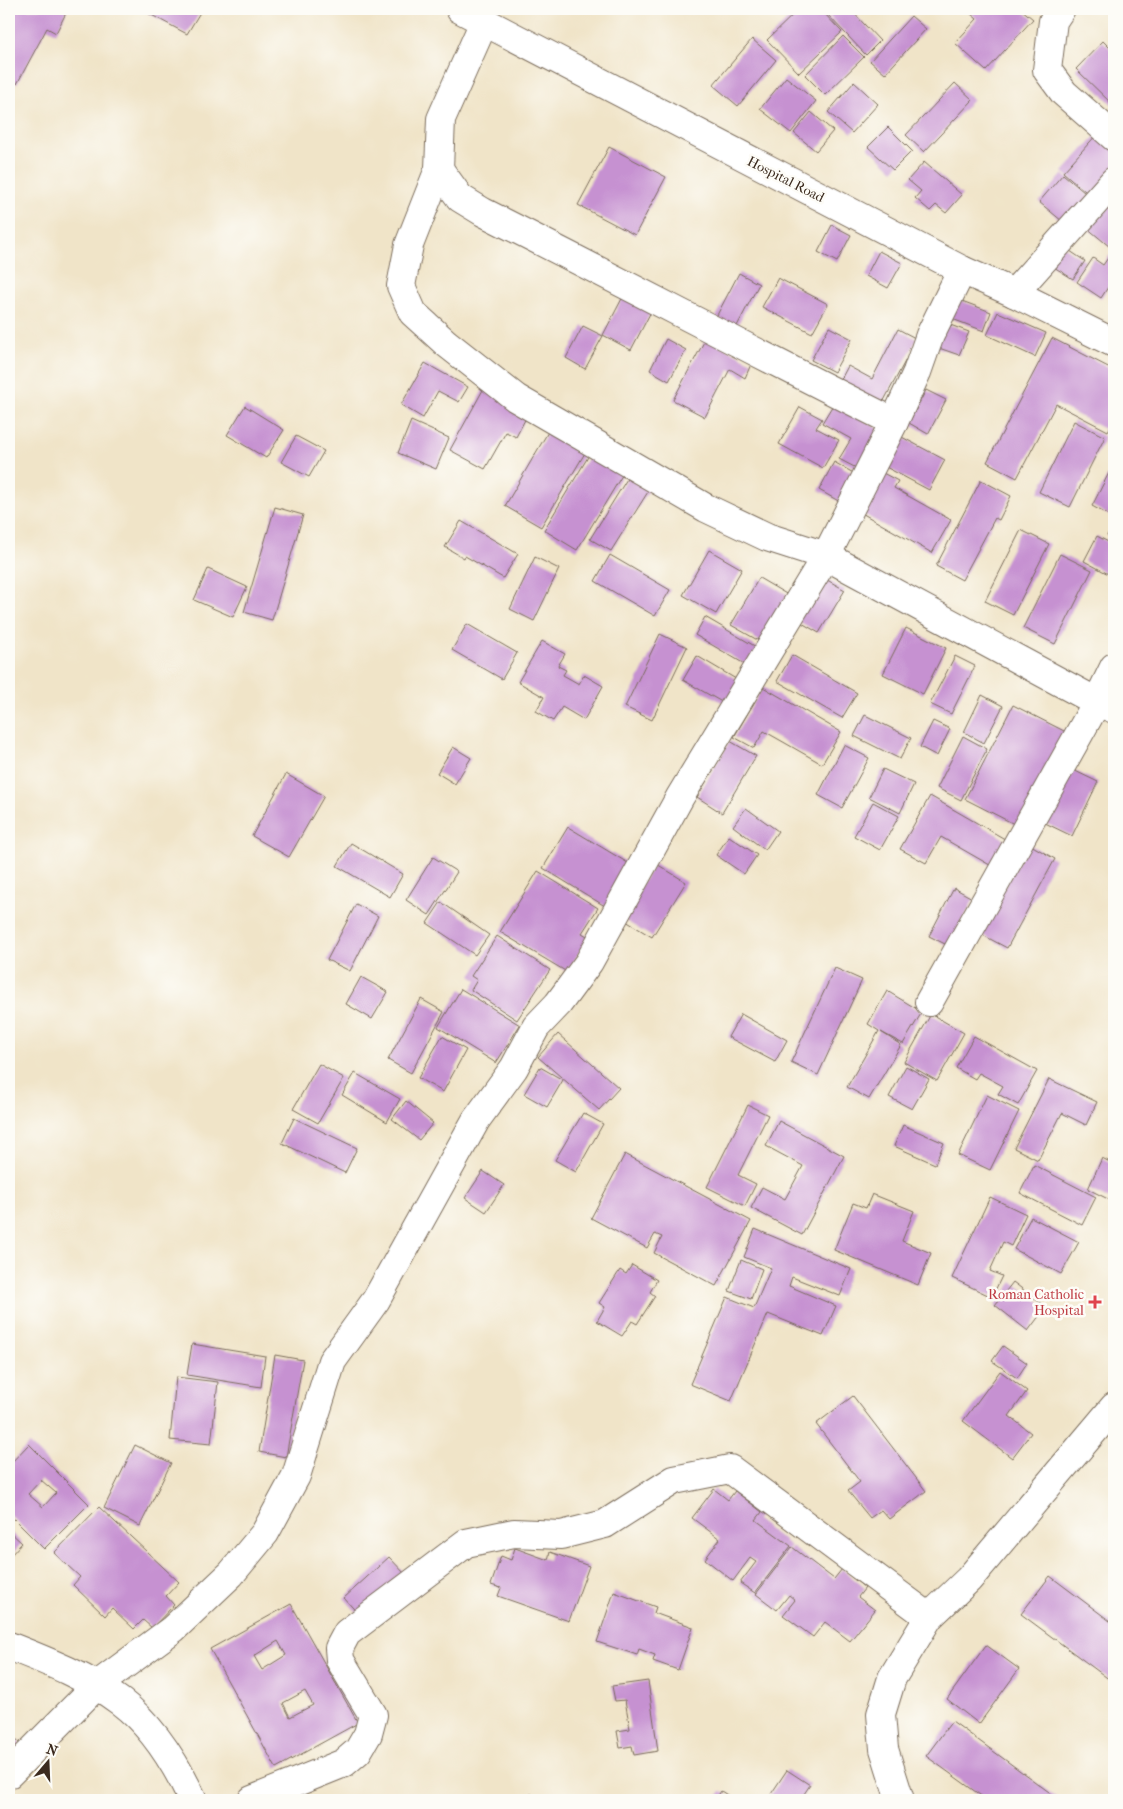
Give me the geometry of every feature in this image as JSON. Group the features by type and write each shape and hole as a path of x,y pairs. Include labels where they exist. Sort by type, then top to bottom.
{"street":[{"name":"Hospital Road","path":"460,9 962,270 1014,293 1114,343"},
{"path":"1062,9 1053,21 1047,70 1064,93 1114,137"},
{"path":"484,22 441,119 439,169 409,245 401,286 413,313 446,343 516,398 706,508 767,537 826,556 1105,706"},
{"path":"439,169 460,198 483,212 894,422"},
{"path":"1014,293 1114,181"},
{"path":"9,1774 96,1686 173,1628 231,1574 265,1533 296,1476 332,1361 376,1300 476,1120 514,1068 536,1027 558,1004 589,962 680,797 826,556 894,422 917,372 930,335 962,270"},
{"path":"929,1002 1105,706 1114,667"},
{"path":"900,1800 884,1749 881,1714 892,1678 929,1617 969,1579 1114,1407"},
{"path":"252,1800 344,1763 358,1751 368,1734 373,1715 340,1660 339,1648 347,1632 466,1543 514,1533 561,1535 605,1524 674,1480 730,1469 929,1617"},
{"path":"9,1646 58,1665 122,1703 156,1736 183,1778 192,1800"}],"building":[{"path":"9,9 64,9 67,11 56,33 47,28 17,84 9,79"},
{"path":"145,9 202,9 187,34 144,11"},
{"path":"799,9 820,9 842,32 799,73 767,40"},
{"path":"831,9 850,9 880,41 866,55 826,13"},
{"path":"965,9 1021,9 1033,19 986,71 955,43 977,19"},
{"path":"911,16 926,29 885,74 870,61"},
{"path":"843,36 864,57 825,95 805,75"},
{"path":"752,39 776,60 738,106 713,85"},
{"path":"1103,41 1114,52 1114,106 1076,69"},
{"path":"786,77 816,101 791,133 760,109"},
{"path":"854,82 878,104 852,133 828,112"},
{"path":"955,83 973,100 924,152 906,135"},
{"path":"811,112 833,131 816,151 794,133"},
{"path":"888,127 912,151 893,170 868,147"},
{"path":"1098,133 1114,148 1114,174 1093,198 1063,172"},
{"path":"609,147 666,177 635,235 578,205"},
{"path":"924,162 962,195 946,213 936,205 930,211 915,198 921,191 908,180"},
{"path":"1063,174 1092,199 1068,226 1039,202"},
{"path":"1114,193 1114,243 1110,247 1086,227"},
{"path":"832,225 851,235 837,262 818,252"},
{"path":"1061,245 1085,261 1073,279 1049,264"},
{"path":"879,251 902,263 888,288 866,276"},
{"path":"1110,255 1114,259 1114,278 1101,298 1077,282 1093,258 1103,265"},
{"path":"739,273 759,284 736,328 716,317"},
{"path":"778,278 828,304 812,333 762,307"},
{"path":"627,289 655,304 631,350 603,335"},
{"path":"954,298 991,312 984,331 947,317"},
{"path":"998,312 1046,333 1035,357 987,335"},
{"path":"945,323 969,332 959,355 936,347"},
{"path":"583,326 603,336 585,369 566,358"},
{"path":"829,327 852,339 834,372 811,360"},
{"path":"898,329 917,339 880,408 838,385 848,366 872,379"},
{"path":"706,338 752,362 745,378 730,369 705,417 673,400"},
{"path":"1052,338 1114,370 1114,420 1108,431 1056,404 1017,478 987,462"},
{"path":"666,339 686,350 669,381 650,370"},
{"path":"425,363 468,387 459,402 438,391 423,418 401,405"},
{"path":"484,388 529,412 516,437 506,432 485,469 450,450"},
{"path":"926,390 946,400 928,434 909,423"},
{"path":"834,403 885,432 862,471 839,459 851,439 822,423"},
{"path":"245,406 284,430 266,458 227,435"},
{"path":"800,407 822,419 816,428 839,440 823,468 779,444"},
{"path":"411,421 449,438 436,469 398,453"},
{"path":"1074,421 1105,437 1070,507 1039,492"},
{"path":"548,432 585,453 541,527 505,506"},
{"path":"898,435 945,460 929,490 882,465"},
{"path":"296,436 324,451 309,477 281,462"},
{"path":"591,452 624,472 577,550 544,530"},
{"path":"834,462 857,475 842,503 819,490"},
{"path":"1114,463 1114,518 1092,506"},
{"path":"881,472 898,481 894,488 951,520 932,553 858,511"},
{"path":"630,474 651,487 611,551 590,539"},
{"path":"981,480 1011,496 999,520 995,518 962,580 936,566"},
{"path":"275,507 303,515 272,620 244,612"},
{"path":"461,521 518,554 503,578 445,547"},
{"path":"1114,521 1114,540 1107,536"},
{"path":"1021,530 1049,544 1013,615 985,601"},
{"path":"1097,536 1114,545 1114,577 1084,561"},
{"path":"709,550 742,569 716,614 683,595"},
{"path":"1060,554 1092,570 1055,644 1023,628"},
{"path":"610,555 670,590 655,616 595,581"},
{"path":"535,557 559,569 534,621 510,609"},
{"path":"208,569 247,587 233,617 194,600"},
{"path":"820,576 845,590 819,633 795,619"},
{"path":"759,578 788,595 761,642 731,625"},
{"path":"705,617 758,648 748,666 695,635"},
{"path":"467,624 517,653 502,679 452,650"},
{"path":"906,628 946,648 923,694 883,674"},
{"path":"660,634 687,647 652,720 625,707"},
{"path":"542,641 565,654 558,666 566,670 563,675 579,684 584,675 603,686 584,720 562,707 553,721 536,711 544,697 518,682"},
{"path":"792,655 857,693 842,718 777,681"},
{"path":"697,656 741,682 727,705 683,680"},
{"path":"955,656 975,666 951,714 930,704"},
{"path":"763,687 841,732 822,764 764,731 754,748 734,737"},
{"path":"982,695 1003,706 984,743 964,732"},
{"path":"1013,705 1066,732 1018,826 965,799"},
{"path":"865,715 911,738 900,759 854,736"},
{"path":"933,721 950,729 937,756 920,747"},
{"path":"963,736 987,749 961,800 937,788"},
{"path":"730,741 756,756 722,813 697,797"},
{"path":"844,745 869,758 842,808 818,795"},
{"path":"453,747 471,758 455,784 437,773"},
{"path":"1067,767 1098,782 1072,836 1041,821"},
{"path":"883,769 914,784 900,813 869,797"},
{"path":"286,774 324,796 289,857 252,836"},
{"path":"930,796 1010,842 995,868 941,837 926,863 900,849"},
{"path":"873,802 899,816 880,850 854,836"},
{"path":"746,808 778,831 765,850 733,826"},
{"path":"568,827 633,866 608,908 543,868"},
{"path":"729,836 757,855 744,874 716,855"},
{"path":"351,843 403,874 390,897 337,866"},
{"path":"1029,844 1055,859 1007,948 977,932"},
{"path":"433,857 457,872 429,915 406,900"},
{"path":"655,863 686,882 652,937 621,918"},
{"path":"538,871 598,908 582,933 589,937 567,972 500,932"},
{"path":"954,888 974,899 949,946 929,936"},
{"path":"441,902 489,935 475,955 427,923"},
{"path":"356,904 378,916 350,971 327,960"},
{"path":"497,936 550,970 517,1020 471,990 477,980 471,976"},
{"path":"835,968 862,980 818,1075 791,1062"},
{"path":"361,977 388,992 372,1019 346,1004"},
{"path":"461,989 520,1025 496,1063 438,1027"},
{"path":"887,991 922,1012 903,1044 881,1032 901,1045 869,1099 847,1087 879,1031 868,1024"},
{"path":"421,999 444,1012 411,1073 388,1060"},
{"path":"741,1014 787,1040 775,1062 728,1037"},
{"path":"931,1014 964,1033 937,1081 904,1062"},
{"path":"558,1034 619,1088 599,1110 538,1057"},
{"path":"442,1036 466,1050 443,1092 418,1078"},
{"path":"974,1036 1037,1071 1018,1105 998,1094 1003,1086 979,1073 975,1079 956,1068"},
{"path":"319,1064 344,1078 318,1123 293,1109"},
{"path":"906,1066 929,1079 912,1109 889,1097"},
{"path":"540,1067 563,1080 547,1107 524,1094"},
{"path":"355,1073 400,1099 387,1122 342,1095"},
{"path":"1049,1079 1097,1102 1086,1125 1062,1113 1038,1160 1014,1148"},
{"path":"987,1095 1019,1111 990,1170 958,1155"},
{"path":"406,1101 433,1123 419,1140 392,1119"},
{"path":"748,1105 768,1115 738,1175 756,1184 745,1206 707,1187"},
{"path":"583,1113 603,1124 576,1172 555,1160"},
{"path":"294,1118 357,1148 345,1173 282,1143"},
{"path":"779,1121 844,1156 802,1235 751,1208 762,1187 785,1199 803,1166 766,1146"},
{"path":"903,1125 944,1143 935,1164 894,1146"},
{"path":"625,1154 751,1221 716,1286 654,1253 662,1237 655,1234 647,1248 591,1218"},
{"path":"1102,1158 1114,1164 1114,1192 1110,1200 1088,1189"},
{"path":"1034,1165 1096,1197 1082,1225 1020,1193"},
{"path":"483,1171 504,1185 486,1212 465,1198"},
{"path":"872,1194 914,1211 902,1241 931,1253 918,1285 834,1250 853,1203 866,1208"},
{"path":"990,1197 1026,1214 1011,1246 1003,1242 990,1271 1002,1276 992,1297 952,1278"},
{"path":"1031,1217 1079,1242 1061,1274 1014,1249"},
{"path":"755,1229 851,1269 840,1296 792,1277 789,1286 836,1306 823,1336 768,1314 731,1401 690,1384 727,1297 754,1308 771,1268 744,1257"},
{"path":"741,1260 762,1269 751,1299 729,1291"},
{"path":"632,1265 657,1280 650,1292 655,1296 637,1324 632,1321 622,1336 597,1321 605,1307 599,1303 620,1270 626,1274"},
{"path":"1013,1282 1046,1307 1028,1331 995,1305"},
{"path":"192,1344 265,1356 261,1387 187,1375"},
{"path":"1003,1346 1027,1363 1017,1378 992,1361"},
{"path":"275,1355 303,1360 286,1457 259,1452"},
{"path":"1000,1371 1027,1391 1009,1416 1031,1433 1012,1458 963,1421"},
{"path":"176,1377 218,1382 211,1444 170,1440"},
{"path":"853,1396 926,1491 889,1519 881,1510 870,1518 848,1491 860,1482 816,1424"},
{"path":"29,1444 89,1504 44,1549 9,1514 9,1465","holes":["41,1480 56,1493 43,1507 28,1494"]},
{"path":"135,1445 171,1463 140,1526 104,1508"},
{"path":"714,1489 728,1500 735,1491 762,1512 756,1520 791,1546 755,1593 740,1583 756,1562 750,1558 733,1581 705,1559 720,1539 692,1518"},
{"path":"99,1507 179,1582 166,1596 174,1605 152,1628 143,1620 134,1629 112,1608 105,1616 73,1585 80,1577 54,1553"},
{"path":"9,1531 22,1543 9,1557"},
{"path":"792,1547 834,1579 842,1569 865,1588 858,1597 875,1610 850,1641 825,1622 813,1637 783,1615 795,1600 789,1595 777,1610 756,1594"},
{"path":"515,1548 548,1560 550,1552 589,1566 569,1621 498,1596 501,1588 491,1585 501,1556 511,1560"},
{"path":"389,1557 406,1575 360,1616 344,1598"},
{"path":"1050,1576 1114,1624 1114,1683 1021,1614"},
{"path":"614,1592 656,1607 654,1613 693,1627 678,1670 653,1661 655,1655 639,1649 637,1655 597,1642"},
{"path":"291,1604 358,1723 276,1768 210,1649","holes":["278,1641 286,1655 262,1670 254,1656","305,1691 313,1705 290,1717 283,1703"]},
{"path":"986,1645 1019,1669 979,1724 947,1699"},
{"path":"648,1681 658,1751 634,1755 632,1746 620,1748 617,1731 630,1729 625,1700 615,1701 612,1686"},
{"path":"952,1721 1060,1800 987,1800 926,1756"},
{"path":"9,1732 20,1744 9,1755"},
{"path":"787,1770 810,1785 800,1800 767,1800"},
{"path":"721,1791 735,1800 715,1800"},
{"path":"532,1794 534,1800 506,1800 506,1799"}],"place":[{"name":"Roman Catholic Hospital","path":"1095,1302"}]}
